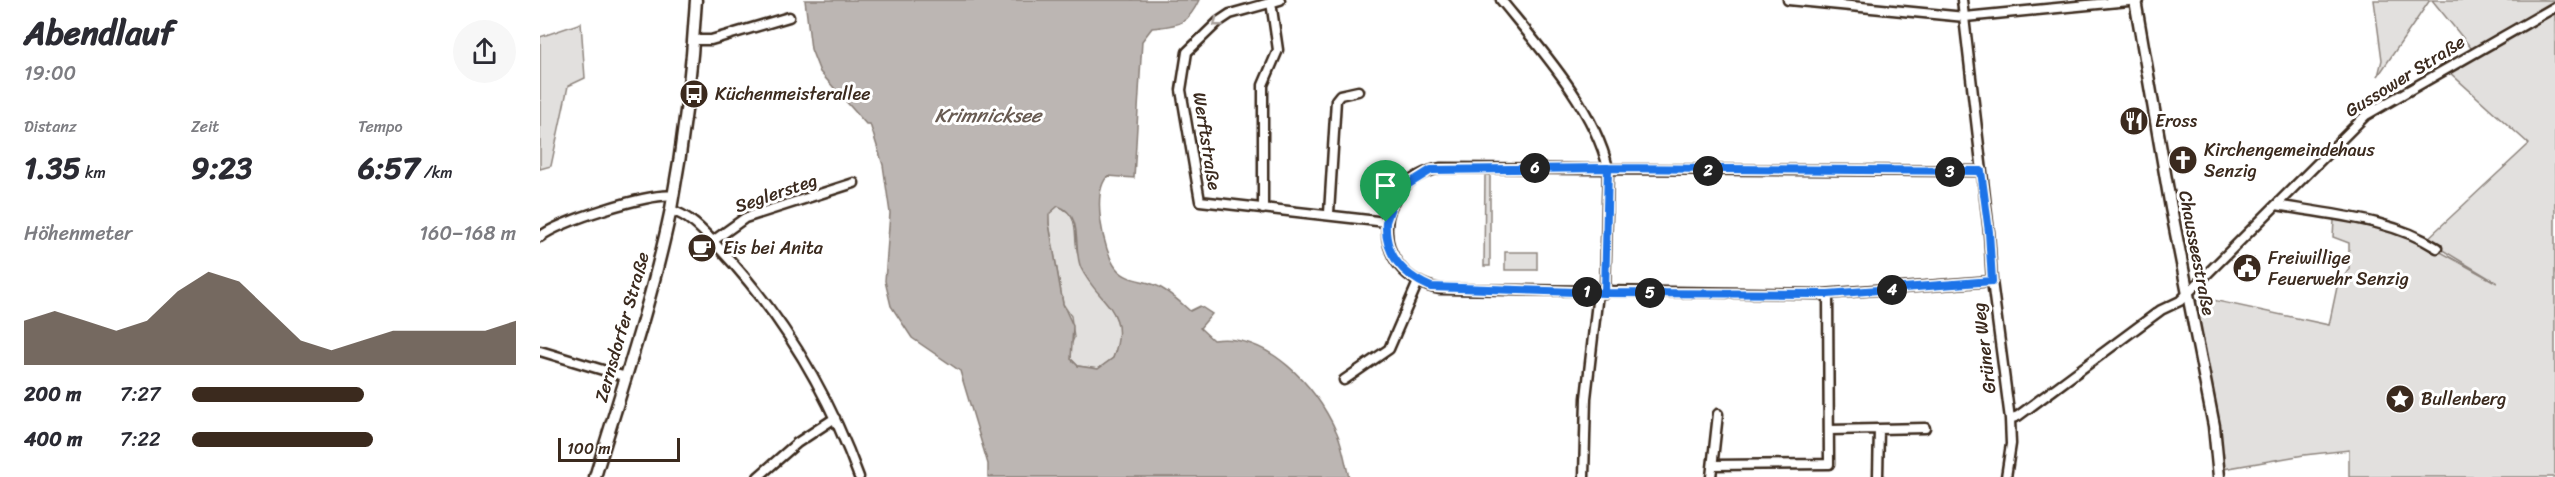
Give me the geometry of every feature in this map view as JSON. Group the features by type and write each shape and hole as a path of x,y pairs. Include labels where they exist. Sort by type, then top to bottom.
{"street":[{"name":"Zernsdorfer Straße","path":"595,477 626,377 673,196 688,102 696,0"},
{"name":"Werftstraße","path":"1263,209 1200,201 1181,90 1187,52 1213,26 1230,14 1280,0"},
{"path":"1502,0 1589,119 1604,151 1608,168 1602,293 1586,398 1584,477"},
{"path":"1788,0 1965,17 2137,0"},
{"name":"Grüner Weg","path":"1962,0 1989,232 1992,281 2010,419 2011,444 2006,477"},
{"name":"Chausseestraße","path":"2137,0 2187,294 2214,426 2219,477"},
{"path":"1271,2 1278,50 1263,85 1263,209 1329,213 1386,222"},
{"name":"Gussower Straße","path":"2010,419 2018,417 2161,310 2187,294 2277,205 2351,127 2366,115 2555,7"},
{"path":"693,40 711,40 789,17"},
{"path":"1329,213 1336,100 1340,95 1358,91"},
{"path":"1981,171 1608,168 1431,170 1404,187 1394,199 1386,222 1387,237 1394,257 1402,269 1418,282 1440,289 1602,293 1828,294 1992,281"},
{"name":"Seglersteg","path":"713,242 745,218 854,183"},
{"path":"540,237 558,224 639,200 661,195 673,196"},
{"path":"2277,205 2362,219 2425,240 2437,248"},
{"path":"670,210 688,218 713,242 749,279 786,329 835,418 859,477"},
{"path":"1344,380 1389,349 1418,282"},
{"path":"1713,465 1829,464 1828,294"},
{"path":"540,351 626,377"},
{"path":"1711,477 1718,414"},
{"path":"758,477 797,443 835,418"},
{"path":"1830,430 1925,428"},
{"path":"1878,476 1879,429"}],"shaded area":[{"path":"2374,0 2430,0 2378,76 2382,60"},
{"path":"2432,0 2555,0 2555,477 2349,477 2349,450 2223,469 2220,434 2194,305 2199,297 2329,325 2337,287 2349,269 2349,243 2333,237 2334,220 2360,223 2417,239 2497,283 2426,240 2529,144 2448,71 2476,54"},
{"path":"581,23 585,78 568,86 551,166 540,169 540,37"},
{"path":"1485,175 1490,175 1490,266 1484,266"},
{"path":"1058,206 1066,210 1073,220 1076,247 1082,264 1111,308 1119,327 1118,342 1113,358 1098,369 1078,366 1071,359 1070,347 1074,338 1071,316 1063,304 1048,214"},
{"path":"1505,252 1537,252 1537,270 1505,270"}],"water":[{"name":"Krimnicksee","path":"805,0 1199,0 1195,9 1181,23 1152,28 1142,41 1134,178 1108,176 1100,195 1101,222 1107,249 1111,260 1121,273 1132,279 1156,285 1190,311 1200,306 1212,314 1200,328 1213,340 1233,340 1253,345 1288,366 1317,398 1328,415 1339,438 1349,477 988,477 988,464 960,371 912,338 891,306 885,281 890,213 883,165 870,124 866,124 820,72 811,49","holes":["1058,206 1066,211 1075,224 1081,268 1116,317 1118,342 1113,358 1098,369 1078,366 1071,359 1073,326 1063,304 1049,224 1049,214"]}],"place":[{"name":"Küchenmeisterallee","path":"694,94"},
{"name":"Eross","path":"2134,121"},
{"name":"Kirchengemeindehaus Senzig","path":"2183,160"},
{"name":"Eis bei Anita","path":"702,248"},
{"name":"Freiwillige Feuerwehr Senzig","path":"2247,268"},
{"name":"Bullenberg","path":"2400,399"}],"route":[{"path":"1386,222 1388,243 1397,264 1413,279 1431,287 1605,293 1608,168 1702,171 1981,171 1989,232 1992,281 1828,294 1605,293 1606,231 1608,168 1440,168 1431,170 1416,177 1404,187 1394,199 1386,222"}]}
